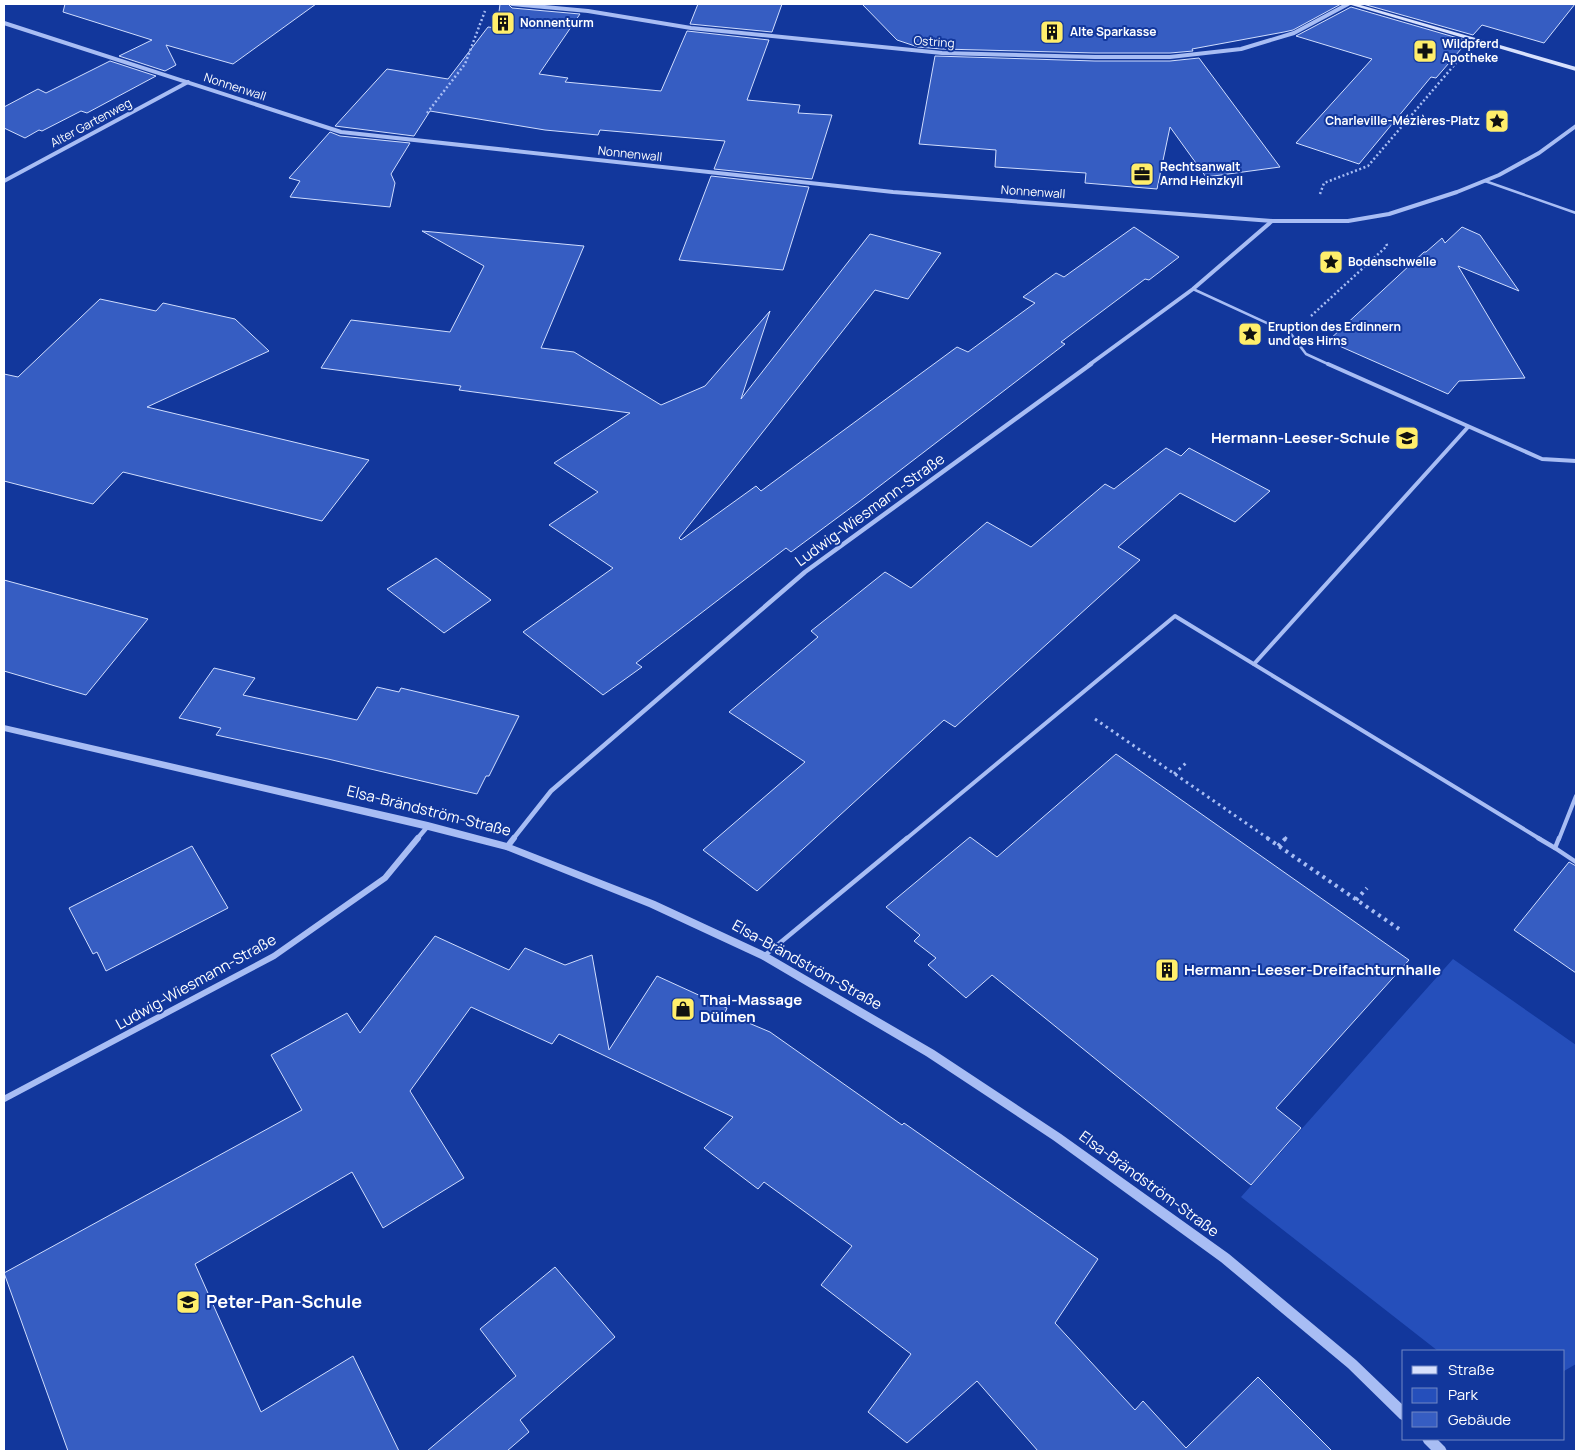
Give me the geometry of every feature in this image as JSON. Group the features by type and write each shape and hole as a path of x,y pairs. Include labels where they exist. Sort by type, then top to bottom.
{"main road":[{"path":"1350,4 1576,69"}],"street":[{"name":"Ostring","path":"512,4 588,11 691,28 942,53 1170,57 1241,49 1294,33 1350,4"},
{"name":"Nonnenwall","path":"4,23 341,132 893,192 1272,221"},
{"name":"Alter Gartenweg","path":"4,182 188,82"},
{"path":"1272,221 1308,222 1375,218 1457,194 1555,143 1576,126"},
{"name":"Ludwig-Wiesmann-Straße","path":"507,847 551,791 805,572 1193,289 1272,221"},
{"name":"Elsa-Brändström-Straße","path":"4,728 428,826 507,847 643,900 764,956 930,1053 1057,1137 1225,1258 1352,1364 1402,1413"},
{"name":"Ludwig-Wiesmann-Straße","path":"4,1099 274,956 385,878 428,826"},
{"path":"1429,1440 1441,1451"}],"lane":[{"path":"1485,181 1576,213"},
{"path":"1193,289 1291,334 1306,354 1468,427 1542,459 1576,461"},
{"path":"1254,664 1468,427"},
{"path":"764,956 1175,616 1576,862"},
{"path":"1554,848 1576,796"}],"path":[{"path":"405,140 465,64 488,4"},
{"path":"1308,222 1324,183 1368,166 1476,40"},
{"path":"1291,334 1387,246 1385,232 1375,218"},
{"path":"1071,703 1399,929"},
{"path":"1174,774 1186,763"},
{"path":"1278,846 1289,834"},
{"path":"1356,900 1367,888"}],"green space":[{"path":"1453,959 1576,1045 1576,1364 1565,1370 1565,1350 1437,1350 1241,1197"}],"building":[{"path":"65,4 316,4 233,64 166,45 176,65 165,71 119,56 152,40 63,12"},
{"path":"500,4 508,4 512,8 580,14 539,74 568,78 565,82 661,91 687,31 769,40 747,100 800,105 798,113 832,115 812,179 714,169 725,141 600,130 598,135 545,130 430,111 414,136 335,126 387,69 448,79 488,27 497,28"},
{"path":"698,4 782,4 772,32 690,24"},
{"path":"862,4 1341,4 1293,30 1192,49 1193,51 1170,53 1095,53 918,47 897,40"},
{"path":"1363,4 1575,4 1544,43 1482,25 1473,35"},
{"path":"1351,7 1468,41 1436,78 1431,77 1359,164 1296,143 1372,59 1296,36"},
{"path":"935,56 1095,61 1170,61 1199,58 1280,167 1206,177 1170,127 1157,189 1085,183 1086,173 995,167 996,150 919,144"},
{"path":"110,61 156,76 87,113 81,111 25,138 4,128 4,107 38,89 46,93"},
{"path":"330,132 340,136 410,143 391,174 395,183 390,207 290,197 300,181 289,178"},
{"path":"711,176 809,187 783,270 679,260"},
{"path":"1134,227 1179,257 1149,280 1145,279 1061,342 1065,344 860,501 791,552 786,548 636,663 642,667 603,695 523,632 613,568 549,525 598,492 554,463 630,413 459,390 461,386 321,368 351,320 450,332 484,266 422,231 584,246 541,348 574,352 661,405 705,386 770,311 741,399 870,234 941,253 908,299 875,290 679,538 681,540 756,486 761,491 957,347 968,352 1035,303 1023,297 1056,273 1064,277"},
{"path":"1462,227 1480,235 1519,291 1458,266 1525,378 1459,381 1448,394 1328,341 1424,252 1442,238 1445,243"},
{"path":"100,299 156,311 163,303 235,319 269,351 147,407 369,460 322,521 123,472 93,504 4,481 4,374 18,377"},
{"path":"1166,448 1181,456 1189,448 1270,491 1235,522 1180,493 1118,547 1140,560 955,727 944,720 757,891 703,850 805,762 729,712 818,637 811,631 885,572 911,588 987,522 1031,547 1105,484 1114,489"},
{"path":"436,558 491,600 444,633 387,589"},
{"path":"4,580 148,619 86,695 4,671"},
{"path":"214,668 255,678 243,695 357,720 377,687 399,692 401,688 519,716 489,776 486,776 477,794 216,735 221,728 179,718"},
{"name":"Hermann-Leeser-Dreifachturnhalle","path":"1116,754 1409,960 1276,1108 1301,1128 1251,1185 992,975 966,998 928,965 936,958 914,941 920,935 886,907 970,837 997,857"},
{"path":"192,846 228,908 106,971 97,952 93,954 69,908"},
{"path":"1569,862 1576,866 1576,973 1514,930"},
{"path":"435,936 509,970 525,948 565,965 592,955 609,1050 657,976 727,1008 725,1013 770,1032 1098,1259 1055,1323 1135,1410 1143,1401 1186,1448 1258,1377 1332,1451 1038,1451 977,1381 907,1443 868,1412 911,1354 821,1285 852,1246 764,1182 758,1189 704,1148 733,1117 559,1034 552,1044 471,1007 410,1091 464,1178 383,1228 352,1172 195,1264 261,1412 353,1356 399,1451 68,1451 4,1273 302,1110 271,1055 347,1013 360,1033"},
{"path":"555,1267 615,1337 520,1420 529,1432 507,1451 427,1451 516,1376 480,1329"}],"place":[{"name":"Nonnenturm","path":"503,23"},
{"name":"Alte Sparkasse","path":"1052,32"},
{"name":"Wildpferd Apotheke","path":"1425,51"},
{"name":"Charleville-Mézières-Platz","path":"1497,121"},
{"name":"Rechtsanwalt Arnd Heinzkyll","path":"1142,174"},
{"name":"Bodenschwelle","path":"1331,262"},
{"name":"Eruption des Erdinnern und des Hirns","path":"1250,334"},
{"name":"Hermann-Leeser-Schule","path":"1407,438"},
{"name":"Hermann-Leeser-Dreifachturnhalle","path":"1167,970"},
{"name":"Thai-Massage Dülmen","path":"683,1009"},
{"name":"Peter-Pan-Schule","path":"188,1302"}]}
